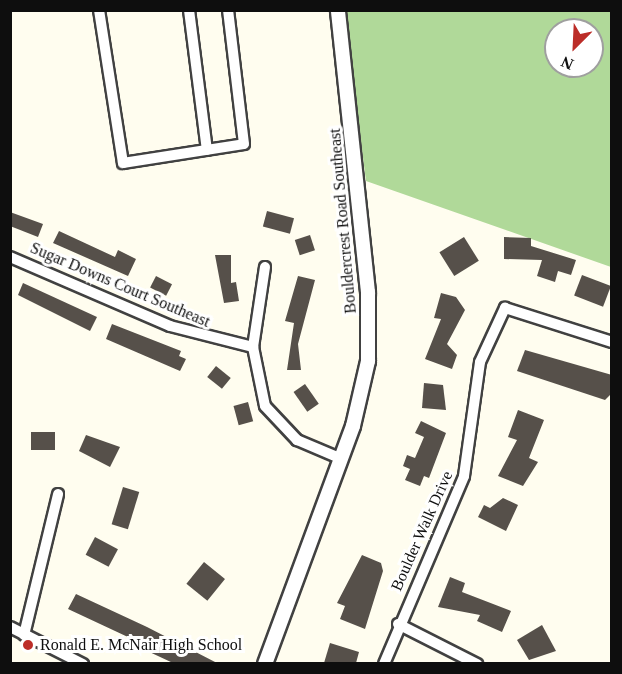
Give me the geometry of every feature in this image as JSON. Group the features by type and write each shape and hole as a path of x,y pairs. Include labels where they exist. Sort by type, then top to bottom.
{"street":[{"path":"99,10 123,163 244,144 228,10"},
{"path":"189,10 207,150"},
{"name":"Bouldercrest Road Southeast","path":"265,663 342,459 364,383 368,292 338,10"},
{"name":"Sugar Downs Court Southeast","path":"10,257 170,326 253,347"},
{"path":"265,267 253,347 255,376 275,422 322,454 342,459"},
{"name":"Boulder Walk Drive","path":"384,663 398,624 464,476 480,362 505,308 612,342"},
{"path":"24,635 58,494"},
{"path":"398,624 477,663"},
{"path":"10,627 83,663"}],"green space":[{"path":"344,11 611,11 611,267 366,181"}],"building":[{"path":"267,211 294,218 290,234 263,226"},
{"path":"10,212 43,224 38,237 10,226"},
{"path":"59,231 115,257 118,250 136,259 128,276 53,243"},
{"path":"310,235 315,250 300,255 295,240"},
{"path":"464,237 479,261 454,276 439,252"},
{"path":"504,237 531,238 531,246 576,260 571,275 558,271 555,282 537,276 542,260 504,259"},
{"path":"215,255 231,255 231,283 236,282 239,301 224,303"},
{"path":"582,275 611,286 603,307 574,296"},
{"path":"156,276 172,284 166,296 150,288"},
{"path":"298,276 315,280 298,344 301,370 287,370 294,323 285,321"},
{"path":"23,283 97,317 90,331 18,295"},
{"path":"441,293 456,297 465,310 447,344 457,355 452,369 425,359 441,319 434,318"},
{"path":"112,324 181,351 179,356 186,359 180,371 106,339"},
{"path":"525,350 612,375 612,393 605,400 517,371"},
{"path":"216,366 231,378 222,389 207,377"},
{"path":"424,383 443,385 446,410 422,408"},
{"path":"305,384 319,404 307,412 294,392"},
{"path":"248,402 253,421 239,425 234,406"},
{"path":"518,410 544,420 529,458 538,462 523,486 498,476 517,440 508,437"},
{"path":"421,421 446,433 429,478 424,476 420,486 405,480 410,469 403,466 407,455 415,458 424,437 415,433"},
{"path":"31,432 55,432 55,450 31,450"},
{"path":"86,435 120,447 110,467 79,451"},
{"path":"123,487 139,492 128,529 112,524"},
{"path":"503,498 518,505 506,531 478,517 484,505 490,508"},
{"path":"95,537 118,549 109,567 86,555"},
{"path":"362,555 381,563 383,571 365,629 340,619 345,606 337,603"},
{"path":"204,562 225,579 207,601 186,584"},
{"path":"450,577 465,583 462,592 511,611 502,632 477,621 480,615 438,607"},
{"path":"76,594 217,663 173,663 143,649 145,645 68,609"},
{"path":"542,625 556,651 529,660 517,640"},
{"path":"330,643 359,652 356,663 324,663"}],"place":[{"name":"Ronald E. McNair High School","path":"28,645"}]}
